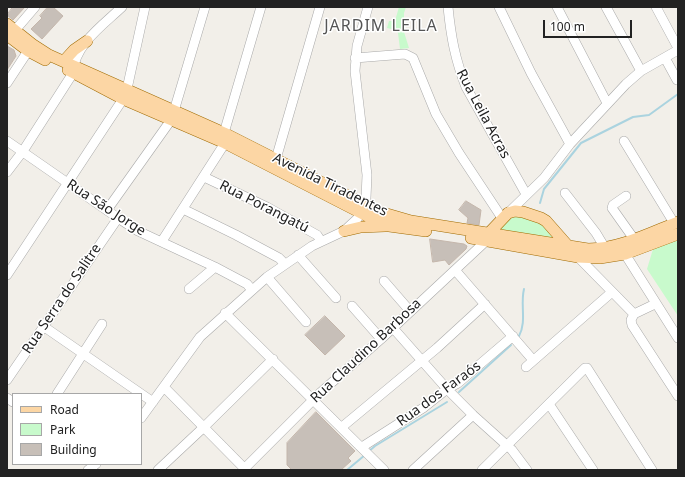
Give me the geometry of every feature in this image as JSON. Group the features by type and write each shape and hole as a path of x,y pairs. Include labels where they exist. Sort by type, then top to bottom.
{"main road":[{"name":"Avenida Tiradentes","path":"9,32 28,52 70,66"},
{"name":"Avenida Tiradentes","path":"9,32 39,50 125,94 173,116 276,159 346,195 358,211"},
{"path":"70,66 74,50 87,42"},
{"name":"Avenida Tiradentes","path":"225,138 358,211 389,226 588,249 605,248 676,223"},
{"name":"Avenida Tiradentes","path":"358,211 380,212 411,221 578,257 600,258 628,253 678,234"},
{"path":"487,237 505,216 515,211 523,212 546,221 568,246"},
{"path":"344,231 371,226 389,226"}],"street":[{"path":"9,32 35,7"},
{"path":"87,42 122,7"},
{"path":"7,275 68,184 125,94 145,7"},
{"path":"107,210 173,116 206,7"},
{"path":"162,242 204,176 225,138 261,7"},
{"path":"276,159 320,7"},
{"path":"142,417 200,337 267,277 321,241 344,231 358,211 367,191 367,175 363,133 355,84 355,58 360,33 368,7"},
{"name":"Rua Leila Acras","path":"448,7 454,54 466,87 526,194"},
{"path":"499,7 531,73 570,144"},
{"path":"557,7 607,103"},
{"path":"606,7 641,71"},
{"path":"355,58 405,54 413,58 436,114 459,153 505,216 544,178 570,144 607,103 641,71 678,49 656,7"},
{"path":"7,83 28,52"},
{"path":"664,58 677,80"},
{"path":"7,172 22,151 70,66"},
{"name":"Rua São Jorge","path":"7,141 138,231 215,267 247,284 252,290"},
{"path":"624,141 676,223"},
{"name":"Rua Porangatú","path":"204,176 267,207 317,235 321,241"},
{"path":"565,193 596,233 605,248"},
{"path":"523,212 523,203 526,194"},
{"path":"626,196 613,205 612,208 634,239"},
{"path":"183,209 279,258 285,264"},
{"name":"Rua Serra do Salitre","path":"7,380 118,218"},
{"name":"Rua Claudino Barbosa","path":"244,470 313,399 393,328 455,270 487,237"},
{"path":"628,253 632,264 678,338"},
{"path":"298,255 336,298"},
{"path":"578,257 634,314"},
{"path":"189,289 215,267"},
{"path":"455,270 513,336 530,364 612,292"},
{"path":"267,277 306,322"},
{"path":"384,282 410,311"},
{"path":"342,427 443,343 485,304"},
{"path":"656,304 634,314 631,320 632,325 678,396"},
{"path":"352,306 381,339"},
{"path":"226,313 384,470"},
{"path":"58,393 102,324"},
{"path":"43,326 140,393"},
{"path":"393,328 447,389 517,455 527,470"},
{"name":"Rua dos Faraós","path":"362,448 458,383 513,336"},
{"path":"158,470 273,359"},
{"path":"482,470 584,369 587,368 652,470"},
{"path":"164,387 244,470"},
{"path":"142,394 153,402"},
{"path":"549,404 593,470"},
{"path":"413,470 473,415"},
{"path":"165,463 172,470"}],"green space":[{"path":"399,7 406,7 404,13 404,32 409,48 400,49 398,33 396,30 387,28 389,21 395,21"},
{"path":"521,216 541,223 556,240 500,230 508,219"},
{"path":"678,239 678,316 647,269 653,249"}],"building":[{"path":"13,7 25,7 13,20 7,15"},
{"path":"48,7 53,7 63,16 42,39 31,29 42,18 40,16"},
{"path":"7,46 14,50 16,56 7,70"},
{"path":"466,201 481,210 479,225 467,223 468,218 459,210"},
{"path":"430,239 464,244 467,246 466,249 449,265 445,260 433,262"},
{"path":"325,316 345,336 325,355 305,335"},
{"path":"316,412 355,451 348,458 351,461 341,470 292,470 287,465 287,443"}],"waterway":[{"path":"540,203 544,189 581,143 633,117 649,115 678,94"},
{"path":"519,336 523,325 524,289"},
{"path":"459,392 511,345"},
{"path":"368,452 375,446 447,402"},
{"path":"347,470 365,455"}],"district":[{"name":"JARDIM LEILA","path":"381,26"}]}
